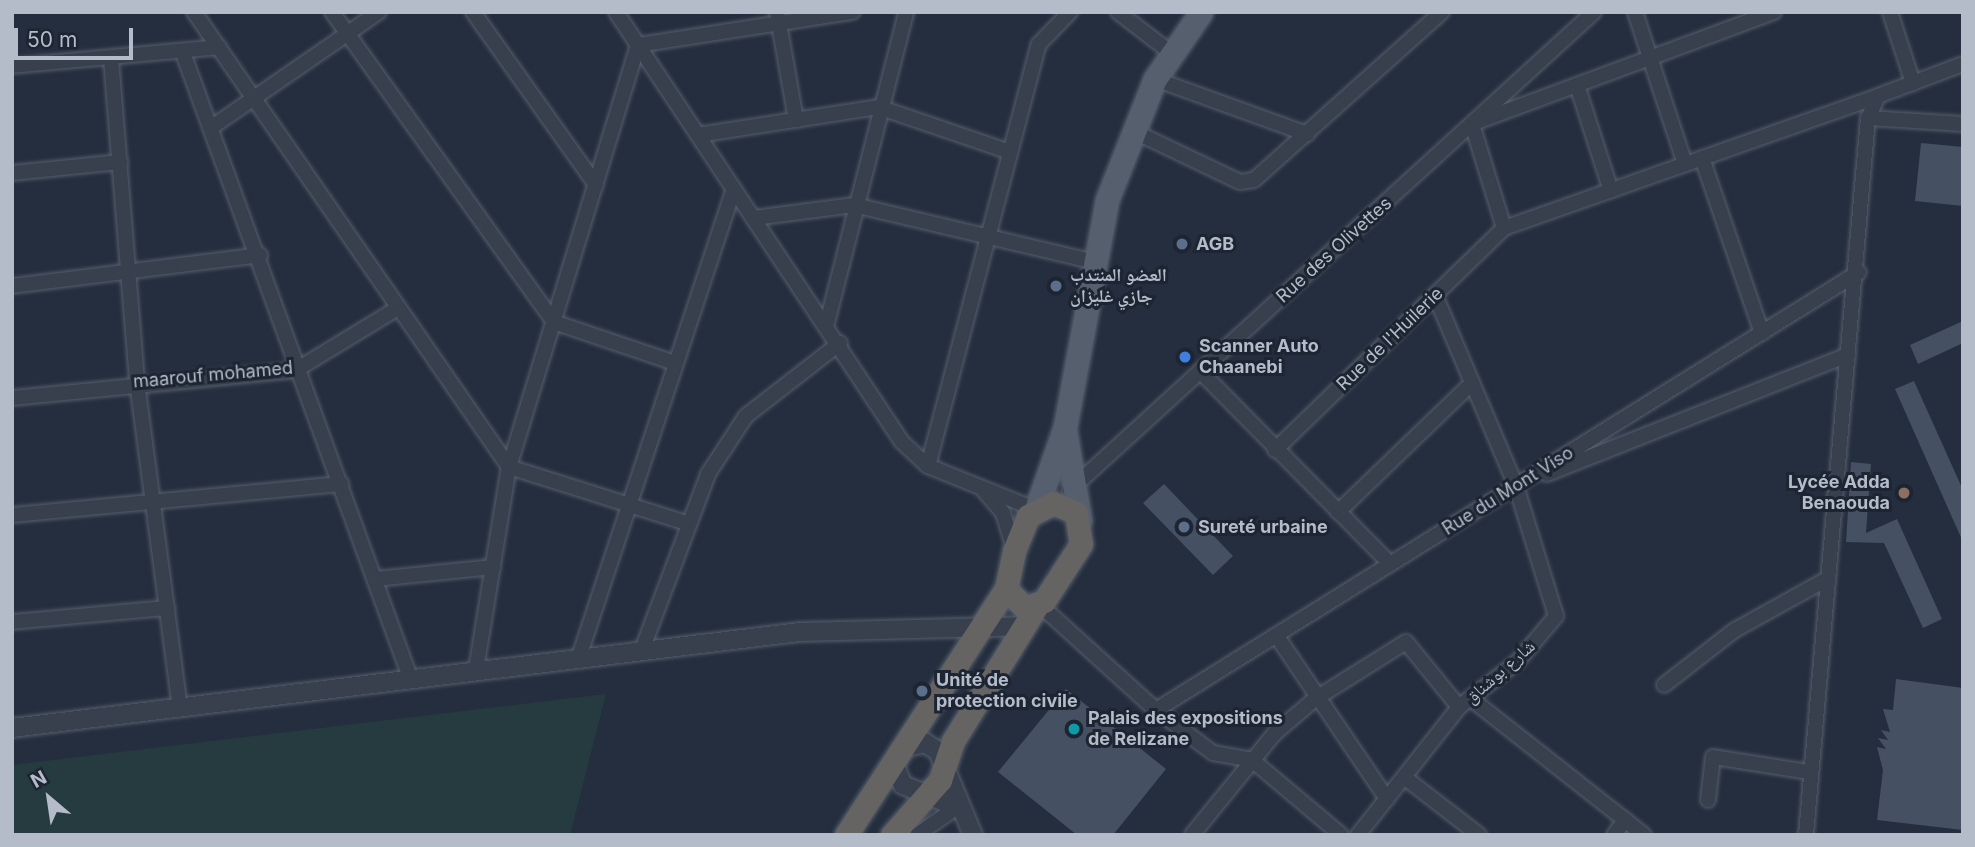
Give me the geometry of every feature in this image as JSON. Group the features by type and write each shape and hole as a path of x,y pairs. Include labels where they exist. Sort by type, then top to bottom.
{"highway":[{"path":"846,835 1006,589 1014,551 1041,507 1069,508 1080,521 1081,544 1023,626 953,741 945,767 926,796 892,835"},
{"path":"1006,589 1018,606 1038,606"}],"main road":[{"path":"1041,507 1065,427 1090,261 1131,130 1170,52 1201,12"},
{"path":"1065,427 1080,521"}],"street":[{"path":"194,12 509,467 687,523"},
{"path":"332,12 435,148 554,322 672,362"},
{"path":"212,127 379,12"},
{"path":"473,12 596,185"},
{"path":"617,12 827,323 891,429 928,466 984,489 1041,507"},
{"path":"638,45 778,18 852,12"},
{"path":"827,323 878,107 906,12"},
{"path":"928,466 985,237 1039,44 1070,12"},
{"path":"1118,12 1170,52"},
{"path":"1131,130 1248,183 1443,12"},
{"name":"Rue des Olivettes","path":"1041,507 1074,488 1594,12"},
{"path":"1636,12 1685,164"},
{"path":"1774,12 1745,17 1650,58 1472,124 1504,228 1963,64"},
{"path":"1890,12 1913,83"},
{"path":"778,18 796,120"},
{"path":"476,670 509,467 638,45"},
{"path":"12,66 183,53 219,47"},
{"path":"183,53 260,255 296,370 342,484 411,680"},
{"path":"111,58 131,274 137,382 150,498 180,709"},
{"path":"1155,79 1307,134"},
{"path":"1577,85 1611,191"},
{"path":"1806,835 1809,772 1848,355 1859,272 1868,118 1878,96"},
{"path":"698,135 878,107 1010,152"},
{"path":"1868,118 1963,124"},
{"path":"1702,158 1762,333"},
{"path":"12,173 120,162"},
{"path":"579,657 672,362 734,189"},
{"path":"754,218 854,205 1090,261"},
{"name":"Rue de l'Huilerie","path":"1275,450 1504,228"},
{"path":"12,286 131,274 260,255"},
{"name":"Rue du Mont Viso","path":"1156,710 1859,272"},
{"path":"1435,295 1516,486 1848,355"},
{"name":"maarouf mohamed","path":"12,398 137,382 296,370 398,308"},
{"path":"642,650 687,523 708,474 746,416 839,343"},
{"path":"1200,371 1390,564"},
{"path":"1338,512 1472,383"},
{"path":"12,515 150,498 342,484"},
{"name":"شارع بوشناق","path":"1358,835 1465,703 1518,661 1556,616 1516,486"},
{"path":"984,489 1003,513 1014,551"},
{"path":"375,579 493,567"},
{"path":"1664,685 1735,630 1829,578"},
{"path":"1038,606 1156,710 1213,753 1252,760 1341,835"},
{"path":"12,622 167,608"},
{"path":"12,728 799,632 985,624 1023,626"},
{"path":"1276,635 1315,699 1387,799"},
{"path":"1192,835 1252,760 1315,699 1406,642 1465,703 1644,835"},
{"path":"957,807 903,785 898,755 925,743 945,767 957,807 973,835"},
{"path":"1708,800 1713,757 1809,772"},
{"path":"1404,777 1479,835"},
{"path":"917,835 957,807"},
{"path":"1614,835 1625,820"}],"green space":[{"path":"606,694 570,835 12,835 12,765"}],"building":[{"path":"1921,143 1963,147 1963,206 1915,201"},
{"path":"1963,321 1963,343 1918,364 1910,345"},
{"path":"1914,381 1963,490 1963,542 1895,389"},
{"path":"1851,462 1871,464 1866,533 1897,519 1942,619 1923,628 1884,543 1846,542"},
{"path":"1164,484 1233,556 1213,575 1143,503"},
{"path":"1896,679 1963,688 1963,830 1877,820 1883,770 1877,747 1886,749 1878,738 1888,740 1881,730 1890,732 1883,709 1893,710"},
{"name":"Palais des expositions de Relizane","path":"1066,689 1166,769 1113,835 1077,835 998,772"}],"place":[{"name":"AGB","path":"1182,244"},
{"name":"العضو المنتدب جازي غليزان","path":"1056,286"},
{"name":"Scanner Auto Chaanebi","path":"1185,357"},
{"name":"Lycée Adda Benaouda","path":"1904,493"},
{"name":"Sureté urbaine","path":"1184,527"},
{"name":"Unité de protection civile","path":"922,691"},
{"name":"Palais des expositions de Relizane","path":"1074,729"}]}
